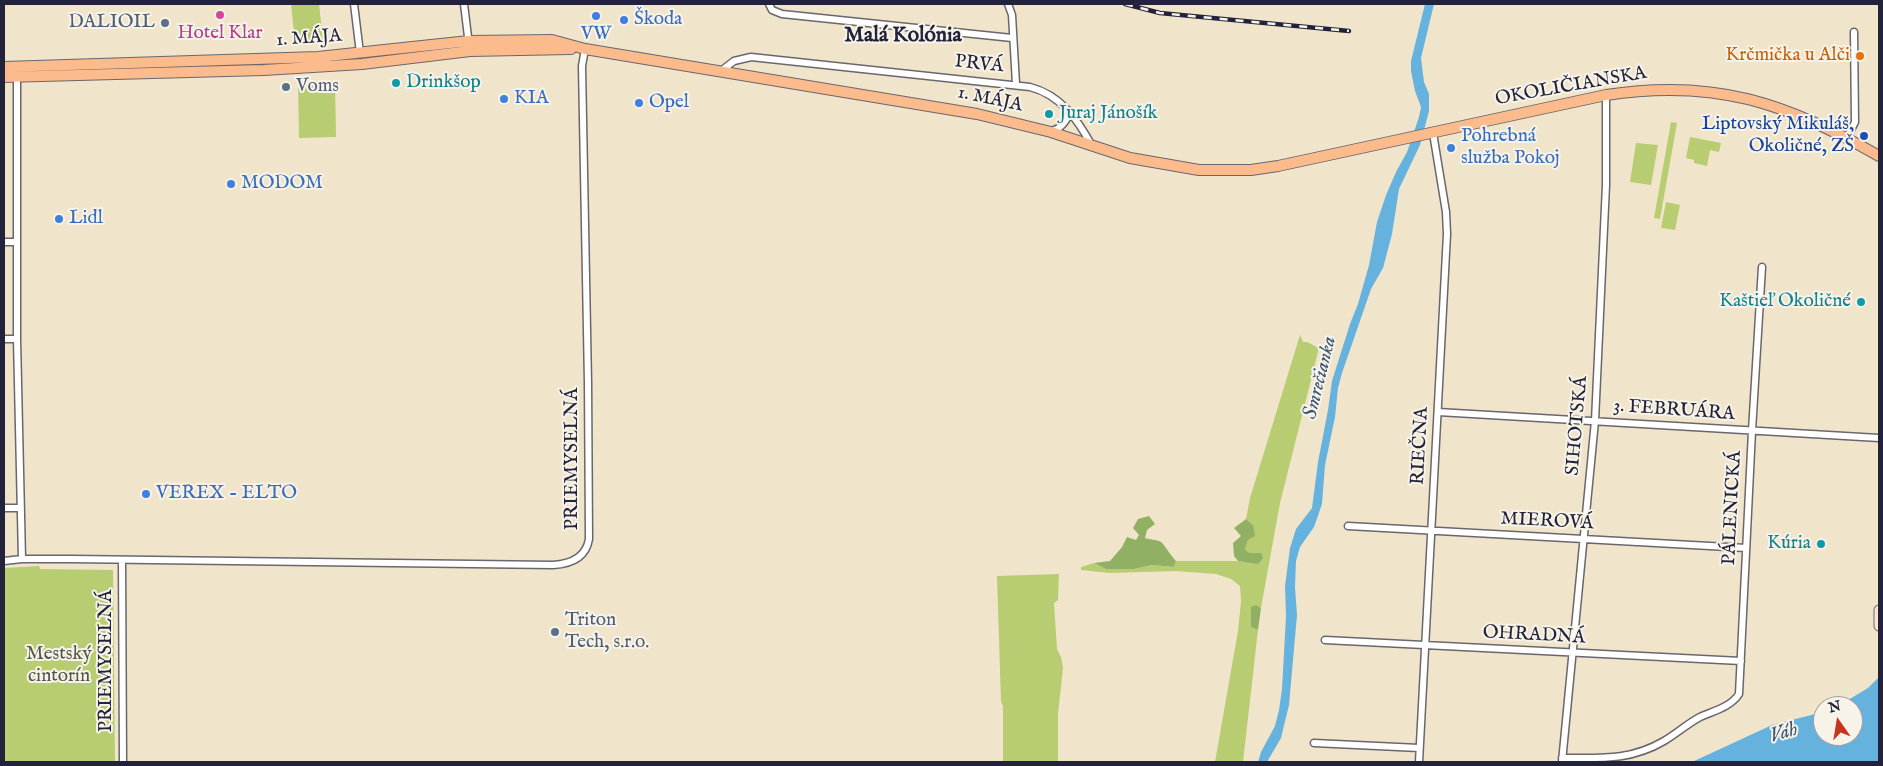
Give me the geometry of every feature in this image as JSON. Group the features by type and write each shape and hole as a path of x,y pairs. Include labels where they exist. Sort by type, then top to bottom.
{"main road":[{"name":"1. MÁJA","path":"4,67 260,60 552,40 584,49 977,114 1051,132 1092,146 1159,164 1199,170 1225,171 1278,166 1384,144"},
{"name":"1. MÁJA","path":"4,77 320,67 470,46"},
{"name":"OKOLIČIANSKA","path":"1384,144 1606,95 1665,89 1700,90 1728,94 1783,110 1806,118 1879,156"}],"street":[{"path":"354,4 360,53"},
{"path":"464,4 470,46"},
{"path":"769,4 772,10 782,14 1012,38"},
{"path":"1008,4 1011,11 1016,84"},
{"path":"1847,138 1854,122 1854,32"},
{"name":"PRIEMYSELNÁ","path":"4,561 22,559 553,564 566,563 581,556 586,550 589,539 582,66 584,49"},
{"name":"PRVÁ","path":"721,71 734,61 751,57 1016,84 1042,91 1058,100 1070,111 1092,146"},
{"path":"17,66 16,242 22,559"},
{"name":"SIHOTSKÁ","path":"1562,760 1594,421 1606,193 1606,95"},
{"path":"1051,132 1064,124 1070,111"},
{"name":"RIEČNA","path":"1419,762 1447,234 1446,212 1431,133"},
{"path":"4,242 16,242"},
{"name":"PÁLENICKÁ","path":"1562,760 1616,758 1630,754 1663,741 1692,722 1731,703 1738,697 1740,691 1752,430 1762,267"},
{"path":"4,339 17,339"},
{"name":"3. FEBRUÁRA","path":"1438,412 1879,438"},
{"path":"4,508 21,508"},
{"name":"MIEROVÁ","path":"1348,526 1746,548"},
{"name":"PRIEMYSELNÁ","path":"122,560 123,762"},
{"path":"1879,610 1879,626"},
{"name":"OHRADNÁ","path":"1326,640 1741,661"},
{"path":"1314,743 1420,748"}],"green space":[{"path":"291,4 319,4 323,40 295,42"},
{"path":"335,81 336,137 299,138 298,82"},
{"path":"1671,122 1677,123 1660,219 1654,218"},
{"path":"1690,137 1721,143 1719,152 1710,150 1707,166 1694,163 1694,160 1686,158"},
{"path":"1636,143 1658,145 1651,185 1630,182"},
{"path":"1666,202 1680,205 1675,230 1661,228"},
{"path":"1300,335 1303,342 1319,348 1280,503 1261,608 1256,605 1251,627 1258,630 1243,762 1215,762 1238,631 1241,601 1240,586 1231,579 1216,574 1176,571 1110,573 1081,570 1081,567 1094,563 1106,569 1134,569 1152,565 1174,567 1176,561 1238,561 1258,563 1245,549 1253,525 1246,519 1250,498"},
{"path":"1149,516 1155,524 1147,530 1145,538 1162,543 1176,561 1174,567 1152,565 1134,569 1106,569 1094,563 1110,561 1122,547 1127,537 1136,540 1139,535 1133,528 1138,519"},
{"path":"1246,519 1253,525 1255,536 1248,540 1245,549 1249,553 1261,553 1263,558 1258,564 1238,561 1234,556 1233,543 1241,536 1234,528"},
{"name":"Mestský cintorín","path":"39,566 40,569 113,570 115,762 4,762 4,568"},
{"path":"1059,574 1058,600 1054,603 1057,649 1063,668 1058,714 1058,762 1003,762 1003,706 1001,702 997,576"},
{"path":"1256,605 1261,608 1258,630 1251,627 1251,607"}],"water":[{"path":"1425,4 1434,4 1421,58 1424,82 1429,94 1429,111 1420,145 1399,189 1392,234 1383,268 1371,289 1338,388 1335,417 1325,465 1322,504 1314,527 1300,547 1296,561 1297,615 1289,705 1281,738 1267,762 1258,762 1261,752 1275,726 1279,710 1286,616 1285,586 1290,548 1296,529 1312,508 1332,381 1358,304 1369,265 1377,222 1386,195 1407,152 1419,117 1421,107 1415,91 1411,61"},
{"name":"Váh","path":"1879,677 1879,762 1692,762 1772,725 1813,715 1813,746 1863,746 1863,696 1855,696 1868,688"}],"railway":[{"path":"1125,4 1160,13 1349,31"}],"place":[{"name":"Hotel Klar","path":"220,15"},
{"name":"VW","path":"596,16"},
{"name":"Škoda","path":"624,20"},
{"name":"DALIOIL","path":"165,23"},
{"name":"Krčmička u Alči","path":"1860,56"},
{"name":"Drinkšop","path":"396,83"},
{"name":"Voms","path":"286,87"},
{"name":"KIA","path":"504,99"},
{"name":"Opel","path":"639,103"},
{"name":"Juraj Jánošík","path":"1049,114"},
{"name":"Liptovský Mikuláš, Okoličné, ZŠ","path":"1864,136"},
{"name":"Pohrebná služba Pokoj","path":"1451,148"},
{"name":"MODOM","path":"231,184"},
{"name":"Lidl","path":"59,219"},
{"name":"Kaštieľ Okoličné","path":"1861,302"},
{"name":"VEREX - ELTO","path":"146,494"},
{"name":"Kúria","path":"1821,544"},
{"name":"Triton Tech, s.r.o.","path":"555,632"}],"district":[{"name":"Malá Kolónia","path":"903,37"}],"water label":[{"name":"Smrečianka","path":"1321,378"}]}
